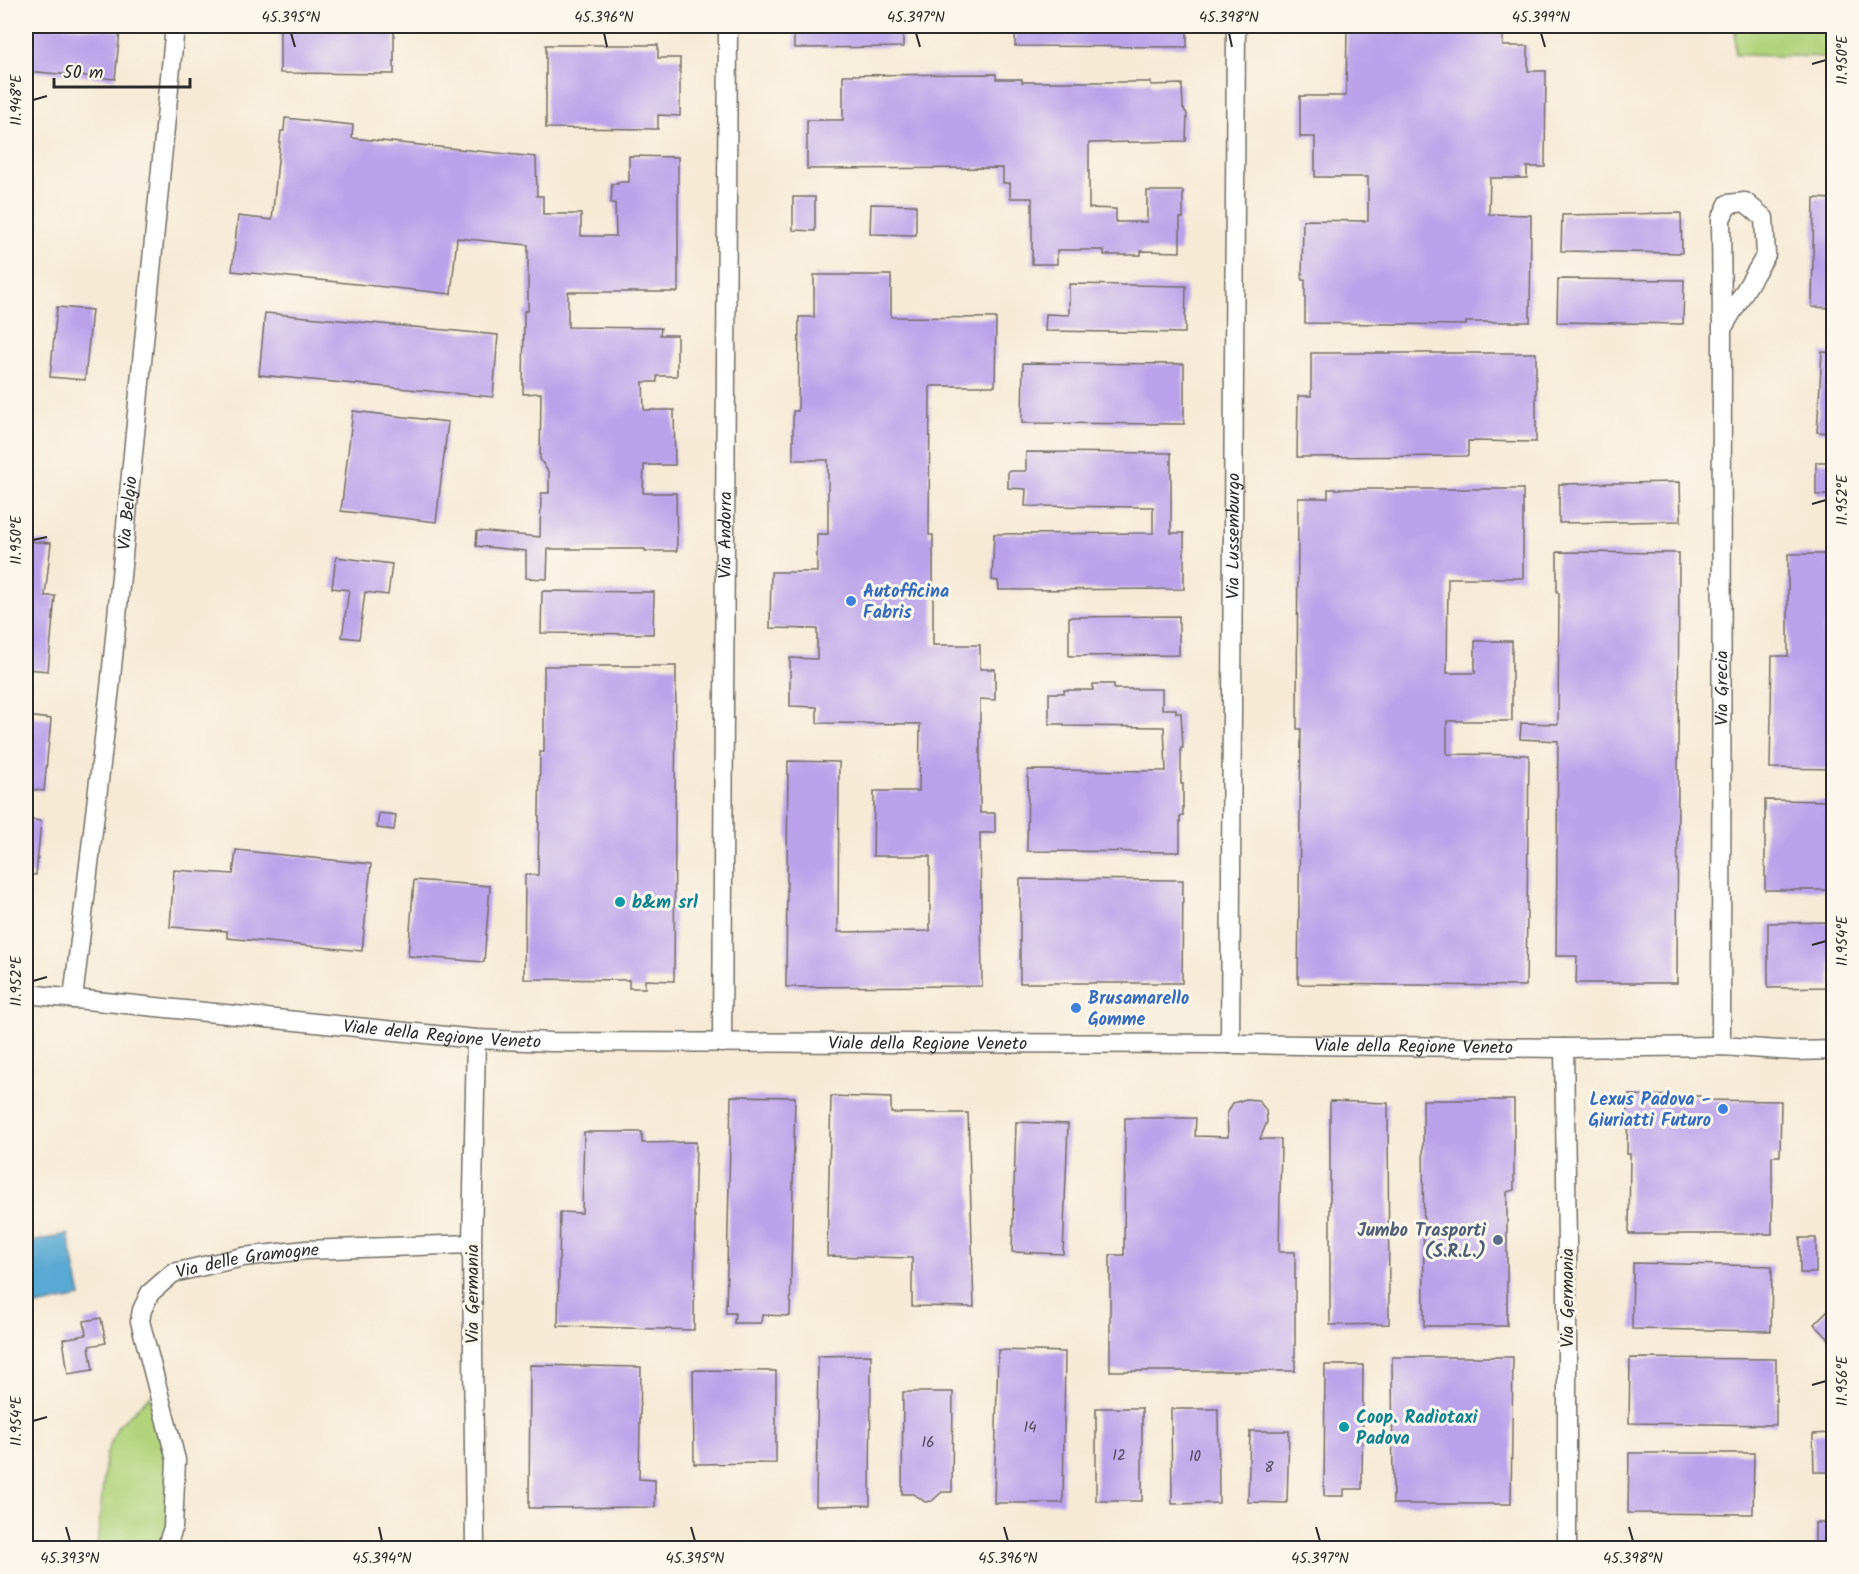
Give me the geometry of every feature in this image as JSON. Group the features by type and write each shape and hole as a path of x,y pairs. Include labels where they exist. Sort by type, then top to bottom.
{"street":[{"name":"Via Belgio","path":"73,999 110,688 174,26"},
{"name":"Via Andorra","path":"722,1043 728,26"},
{"name":"Via Lussemburgo","path":"1230,1044 1236,26"},
{"name":"Via Grecia","path":"1721,1046 1721,219 1728,204 1745,202 1764,218 1766,255 1722,329"},
{"name":"Viale della Regione Veneto","path":"26,994 476,1039 551,1042 1230,1044 1564,1048 1721,1046 1795,1051 1833,1050"},
{"name":"Via Germania","path":"475,1548 472,1244 476,1039"},
{"name":"Via Germania","path":"1564,1048 1567,1548"},
{"name":"Via delle Gramogne","path":"166,1548 173,1528 176,1460 140,1321 142,1310 150,1293 173,1274 243,1257 306,1250 472,1244"}],"green space":[{"path":"1735,26 1833,26 1833,57 1735,55"},
{"path":"150,1396 167,1463 167,1525 162,1548 97,1548 106,1455 118,1426"}],"water":[{"path":"68,1234 81,1297 26,1308 26,1243"}],"building":[{"path":"26,26 62,26 120,31 115,79 26,71"},
{"path":"280,26 394,26 394,74 280,73"},
{"path":"794,26 903,26 903,47 794,48"},
{"path":"1015,26 1187,26 1187,47 1015,46"},
{"path":"1347,26 1496,26 1496,31 1503,31 1503,46 1528,46 1528,71 1546,71 1545,167 1527,167 1527,178 1490,178 1489,214 1531,215 1530,322 1466,322 1466,325 1305,323 1305,280 1302,280 1303,220 1368,221 1368,177 1315,177 1315,137 1300,137 1300,96 1346,96"},
{"path":"546,45 658,45 658,58 680,58 680,116 658,115 658,129 546,128"},
{"path":"996,74 996,79 1022,79 1022,82 1182,84 1183,108 1187,114 1186,141 1089,143 1089,208 1116,209 1116,222 1147,222 1147,191 1183,191 1180,252 1141,251 1141,255 1104,255 1104,250 1057,250 1057,264 1032,264 1032,198 1010,198 1010,183 1003,183 1003,168 807,169 807,120 843,120 843,75"},
{"path":"285,118 353,125 352,138 536,157 537,196 543,196 543,214 581,214 581,236 616,236 615,203 611,203 612,184 629,182 629,156 678,157 678,292 568,292 568,327 661,328 660,335 677,335 677,376 657,376 657,382 643,382 644,410 674,410 675,465 644,465 643,493 676,493 677,551 548,549 547,579 526,578 526,551 476,546 477,531 540,537 541,493 549,493 549,473 540,459 541,393 523,394 524,311 528,311 528,245 457,238 451,294 232,271 238,216 272,220 281,131 284,131"},
{"path":"793,197 815,197 815,231 793,230"},
{"path":"1814,198 1833,199 1833,308 1812,307"},
{"path":"871,204 916,205 916,235 870,234"},
{"path":"1681,213 1682,253 1561,251 1562,215"},
{"path":"814,275 891,275 891,317 996,318 995,386 930,386 929,535 933,535 933,645 980,645 980,669 995,669 995,700 980,699 980,813 995,813 995,833 980,833 982,986 786,987 788,761 839,762 838,932 930,931 930,856 873,856 874,791 919,791 920,724 817,723 817,707 790,706 790,658 817,659 817,629 770,628 771,572 817,572 817,534 828,534 828,460 793,460 793,411 798,411 799,317 814,317"},
{"path":"1558,279 1684,280 1683,324 1557,322"},
{"path":"1069,284 1186,286 1185,333 1045,331 1046,314 1069,315"},
{"path":"57,307 92,310 85,380 50,377"},
{"path":"265,313 498,335 493,397 259,375"},
{"path":"1822,352 1833,353 1833,433 1817,432"},
{"path":"1311,353 1536,353 1536,442 1468,441 1468,456 1297,457 1298,396 1311,396"},
{"path":"1023,363 1184,364 1184,424 1022,423"},
{"path":"353,411 448,422 436,522 341,511"},
{"path":"1026,452 1171,453 1171,533 1184,533 1184,589 999,590 998,581 992,580 994,534 1153,533 1153,507 1025,506 1026,489 1008,488 1008,471 1026,471"},
{"path":"1816,462 1833,462 1833,495 1816,495"},
{"path":"1680,482 1681,521 1559,523 1559,484"},
{"path":"1328,489 1523,489 1523,578 1448,578 1447,673 1475,673 1475,641 1512,641 1512,721 1447,721 1447,754 1529,755 1526,986 1298,984 1301,729 1297,729 1298,498 1328,498"},
{"path":"26,541 51,543 45,596 55,596 48,671 26,669"},
{"path":"1557,552 1679,553 1677,983 1576,983 1577,956 1556,956 1558,741 1520,739 1521,723 1558,724"},
{"path":"1788,554 1833,554 1833,769 1770,768 1772,656 1788,656"},
{"path":"336,557 392,564 388,595 365,592 359,639 342,637 349,590 332,588"},
{"path":"542,591 654,592 653,634 541,633"},
{"path":"1179,616 1179,655 1069,656 1069,617"},
{"path":"544,666 676,666 674,981 645,980 645,988 629,988 629,980 524,979 525,875 538,875 540,752 544,752"},
{"path":"1093,684 1114,684 1114,689 1162,689 1162,709 1176,709 1176,713 1181,713 1183,816 1180,817 1180,852 1027,851 1028,770 1166,771 1164,727 1049,724 1049,693 1064,693 1064,690 1093,690"},
{"path":"26,716 51,719 44,791 26,789"},
{"path":"1765,800 1833,801 1833,890 1765,890"},
{"path":"379,813 396,815 394,830 377,828"},
{"path":"26,819 41,821 36,875 26,874"},
{"path":"236,850 371,864 362,951 227,938 227,931 170,927 174,870 233,874"},
{"path":"1020,879 1183,880 1182,983 1020,983"},
{"path":"414,880 490,886 484,962 408,956"},
{"path":"1830,922 1831,987 1768,988 1768,923"},
{"path":"1628,1095 1700,1096 1700,1100 1781,1101 1780,1156 1772,1156 1772,1234 1629,1234"},
{"path":"731,1096 795,1097 790,1316 762,1315 761,1323 734,1323 735,1313 726,1313"},
{"path":"831,1096 891,1098 891,1113 968,1113 974,1307 912,1306 912,1258 827,1256"},
{"path":"1246,1099 1258,1100 1266,1110 1267,1122 1260,1139 1281,1139 1279,1252 1295,1252 1295,1371 1110,1371 1110,1255 1124,1255 1125,1118 1196,1118 1195,1136 1228,1137 1227,1114 1233,1103"},
{"path":"1423,1100 1514,1100 1514,1190 1507,1192 1507,1326 1424,1326"},
{"path":"1330,1101 1388,1103 1389,1324 1330,1325"},
{"path":"1016,1122 1068,1124 1063,1254 1012,1252"},
{"path":"584,1132 642,1132 642,1143 696,1142 694,1330 558,1326 560,1212 582,1213"},
{"path":"1800,1238 1816,1238 1816,1273 1800,1273"},
{"path":"1633,1263 1772,1266 1771,1331 1632,1329"},
{"path":"1833,1305 1833,1343 1814,1324"},
{"path":"101,1318 106,1343 89,1346 93,1370 68,1374 63,1339 86,1335 84,1321"},
{"path":"998,1350 1065,1352 1063,1503 994,1503"},
{"path":"871,1355 870,1505 816,1506 818,1356"},
{"path":"1392,1357 1513,1357 1511,1504 1393,1504"},
{"path":"1630,1358 1776,1359 1776,1425 1629,1423"},
{"path":"530,1365 641,1367 639,1479 655,1480 655,1507 529,1508"},
{"name":"Coop. Radiotaxi Padova","path":"1325,1365 1363,1365 1362,1489 1344,1489 1344,1496 1324,1496"},
{"path":"693,1370 776,1371 776,1463 694,1464"},
{"path":"903,1392 953,1392 952,1492 942,1492 932,1501 925,1502 914,1494 902,1494"},
{"path":"1096,1408 1142,1408 1142,1501 1096,1501"},
{"path":"1171,1409 1218,1409 1219,1503 1172,1504"},
{"path":"1250,1431 1289,1431 1287,1503 1248,1502"},
{"path":"1833,1433 1833,1472 1814,1472 1813,1434"},
{"path":"1629,1453 1754,1453 1753,1514 1628,1513"},
{"path":"1815,1523 1833,1523 1833,1548 1815,1548"}],"place":[{"name":"Autofficina Fabris","path":"851,601"},
{"name":"b&m srl","path":"620,902"},
{"name":"Brusamarello Gomme","path":"1076,1008"},
{"name":"Lexus Padova - Giuriatti Futuro","path":"1723,1109"},
{"name":"Jumbo Trasporti (S.R.L.)","path":"1498,1240"},
{"name":"Coop. Radiotaxi Padova","path":"1344,1427"}]}
